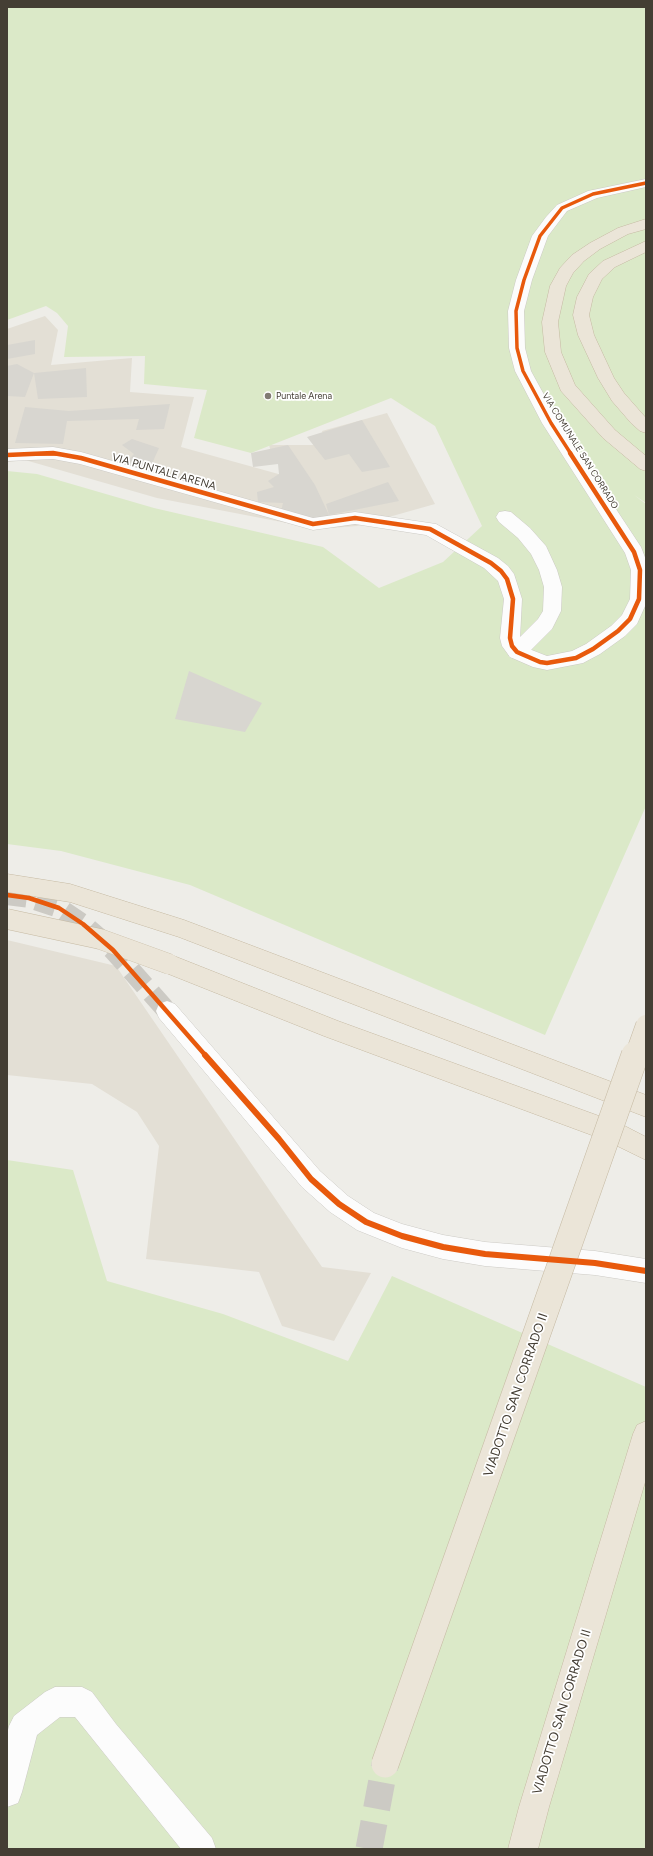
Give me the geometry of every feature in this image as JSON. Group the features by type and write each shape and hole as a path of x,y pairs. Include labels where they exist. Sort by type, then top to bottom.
{"highway":[{"path":"646,224 623,231 578,258 566,271 558,286 550,322 553,352 567,387 608,434 646,465"},
{"path":"646,246 609,264 596,277 585,297 581,315 586,335 606,378 632,413 646,427"},
{"path":"7,882 70,894 121,908 184,929 646,1106"},
{"path":"7,919 100,939 169,964 332,1029 613,1132 646,1149"},
{"name":"VIADOTTO SAN CORRADO II","path":"385,1764 646,1025"},
{"name":"VIADOTTO SAN CORRADO II","path":"523,1849 534,1807 646,1434"}],"street":[{"name":"VIA COMUNALE SAN CORRADO","path":"517,652 540,662 547,663 576,658 593,649 618,631 630,619 639,599 640,570 634,552 551,423 523,371 517,348 516,311 524,280 540,236 551,220 562,208 593,194 646,183"},
{"name":"VIA PUNTALE ARENA","path":"7,455 53,453 81,458 313,524 355,518 415,525 430,529 491,563 501,571 507,579 510,588 513,611 510,638 512,646 517,652"},
{"path":"505,517 524,533 539,551 548,570 552,587 552,611 545,624 517,652"},
{"path":"167,1011 311,1179 339,1204 366,1222 402,1236 450,1248 485,1254 595,1263 646,1271"},
{"path":"7,1792 24,1726 55,1702 82,1702 106,1734 201,1849"}],"shaded area":[{"path":"45,316 58,330 51,365 132,358 130,392 194,397 181,447 300,480 272,456 269,445 326,445 322,431 387,413 435,504 357,526 318,529 157,498 25,460 7,462 7,329"},
{"path":"7,940 116,966 322,1267 371,1273 334,1341 282,1326 259,1272 146,1259 159,1146 137,1112 92,1084 7,1075"}],"green space":[{"path":"7,7 646,7 646,503 634,495 646,504 646,806 545,1035 190,885 61,851 7,844 7,471 37,474 154,508 323,547 379,588 443,562 482,526 435,426 391,398 251,453 194,438 207,390 144,384 145,356 64,357 68,326 57,313 46,306 7,320"},
{"path":"7,1160 73,1170 107,1281 223,1314 348,1361 392,1276 646,1387 646,1849 7,1849"}],"building":[{"path":"35,340 35,354 7,359 7,345"},
{"path":"17,364 34,373 25,397 7,396 7,366"},
{"path":"86,368 87,397 38,399 34,373"},
{"path":"170,404 164,429 136,430 139,419 67,421 63,444 15,443 25,407 69,411"},
{"path":"362,420 390,467 362,472 349,454 325,460 307,437"},
{"path":"132,439 159,448 146,477 120,469 134,454 122,445"},
{"path":"288,445 315,485 329,515 313,524 280,516 283,503 258,502 257,492 274,487 268,481 279,474 278,464 253,467 251,453"},
{"path":"388,482 399,501 329,515 326,504"},
{"path":"189,671 262,703 245,732 175,719"}],"tunnel":[{"path":"7,895 29,898 59,908 83,924 113,950 167,1011"},
{"path":"369,1849 385,1764"}],"cycle path":[{"path":"7,455 53,453 81,458 313,524 355,518 430,529 491,563 501,571 507,579 513,599 510,638 512,646 517,652 540,662 547,663 576,658 593,649 618,631 630,619 639,599 640,570 634,552 551,423 523,371 517,348 516,311 524,280 540,236 551,220 562,208 593,194 646,183"},
{"path":"7,895 29,898 59,908 83,924 113,950 279,1139 311,1179 339,1204 366,1222 402,1236 443,1247 485,1254 595,1263 646,1271"}],"place":[{"name":"Puntale Arena","path":"268,396"}]}
